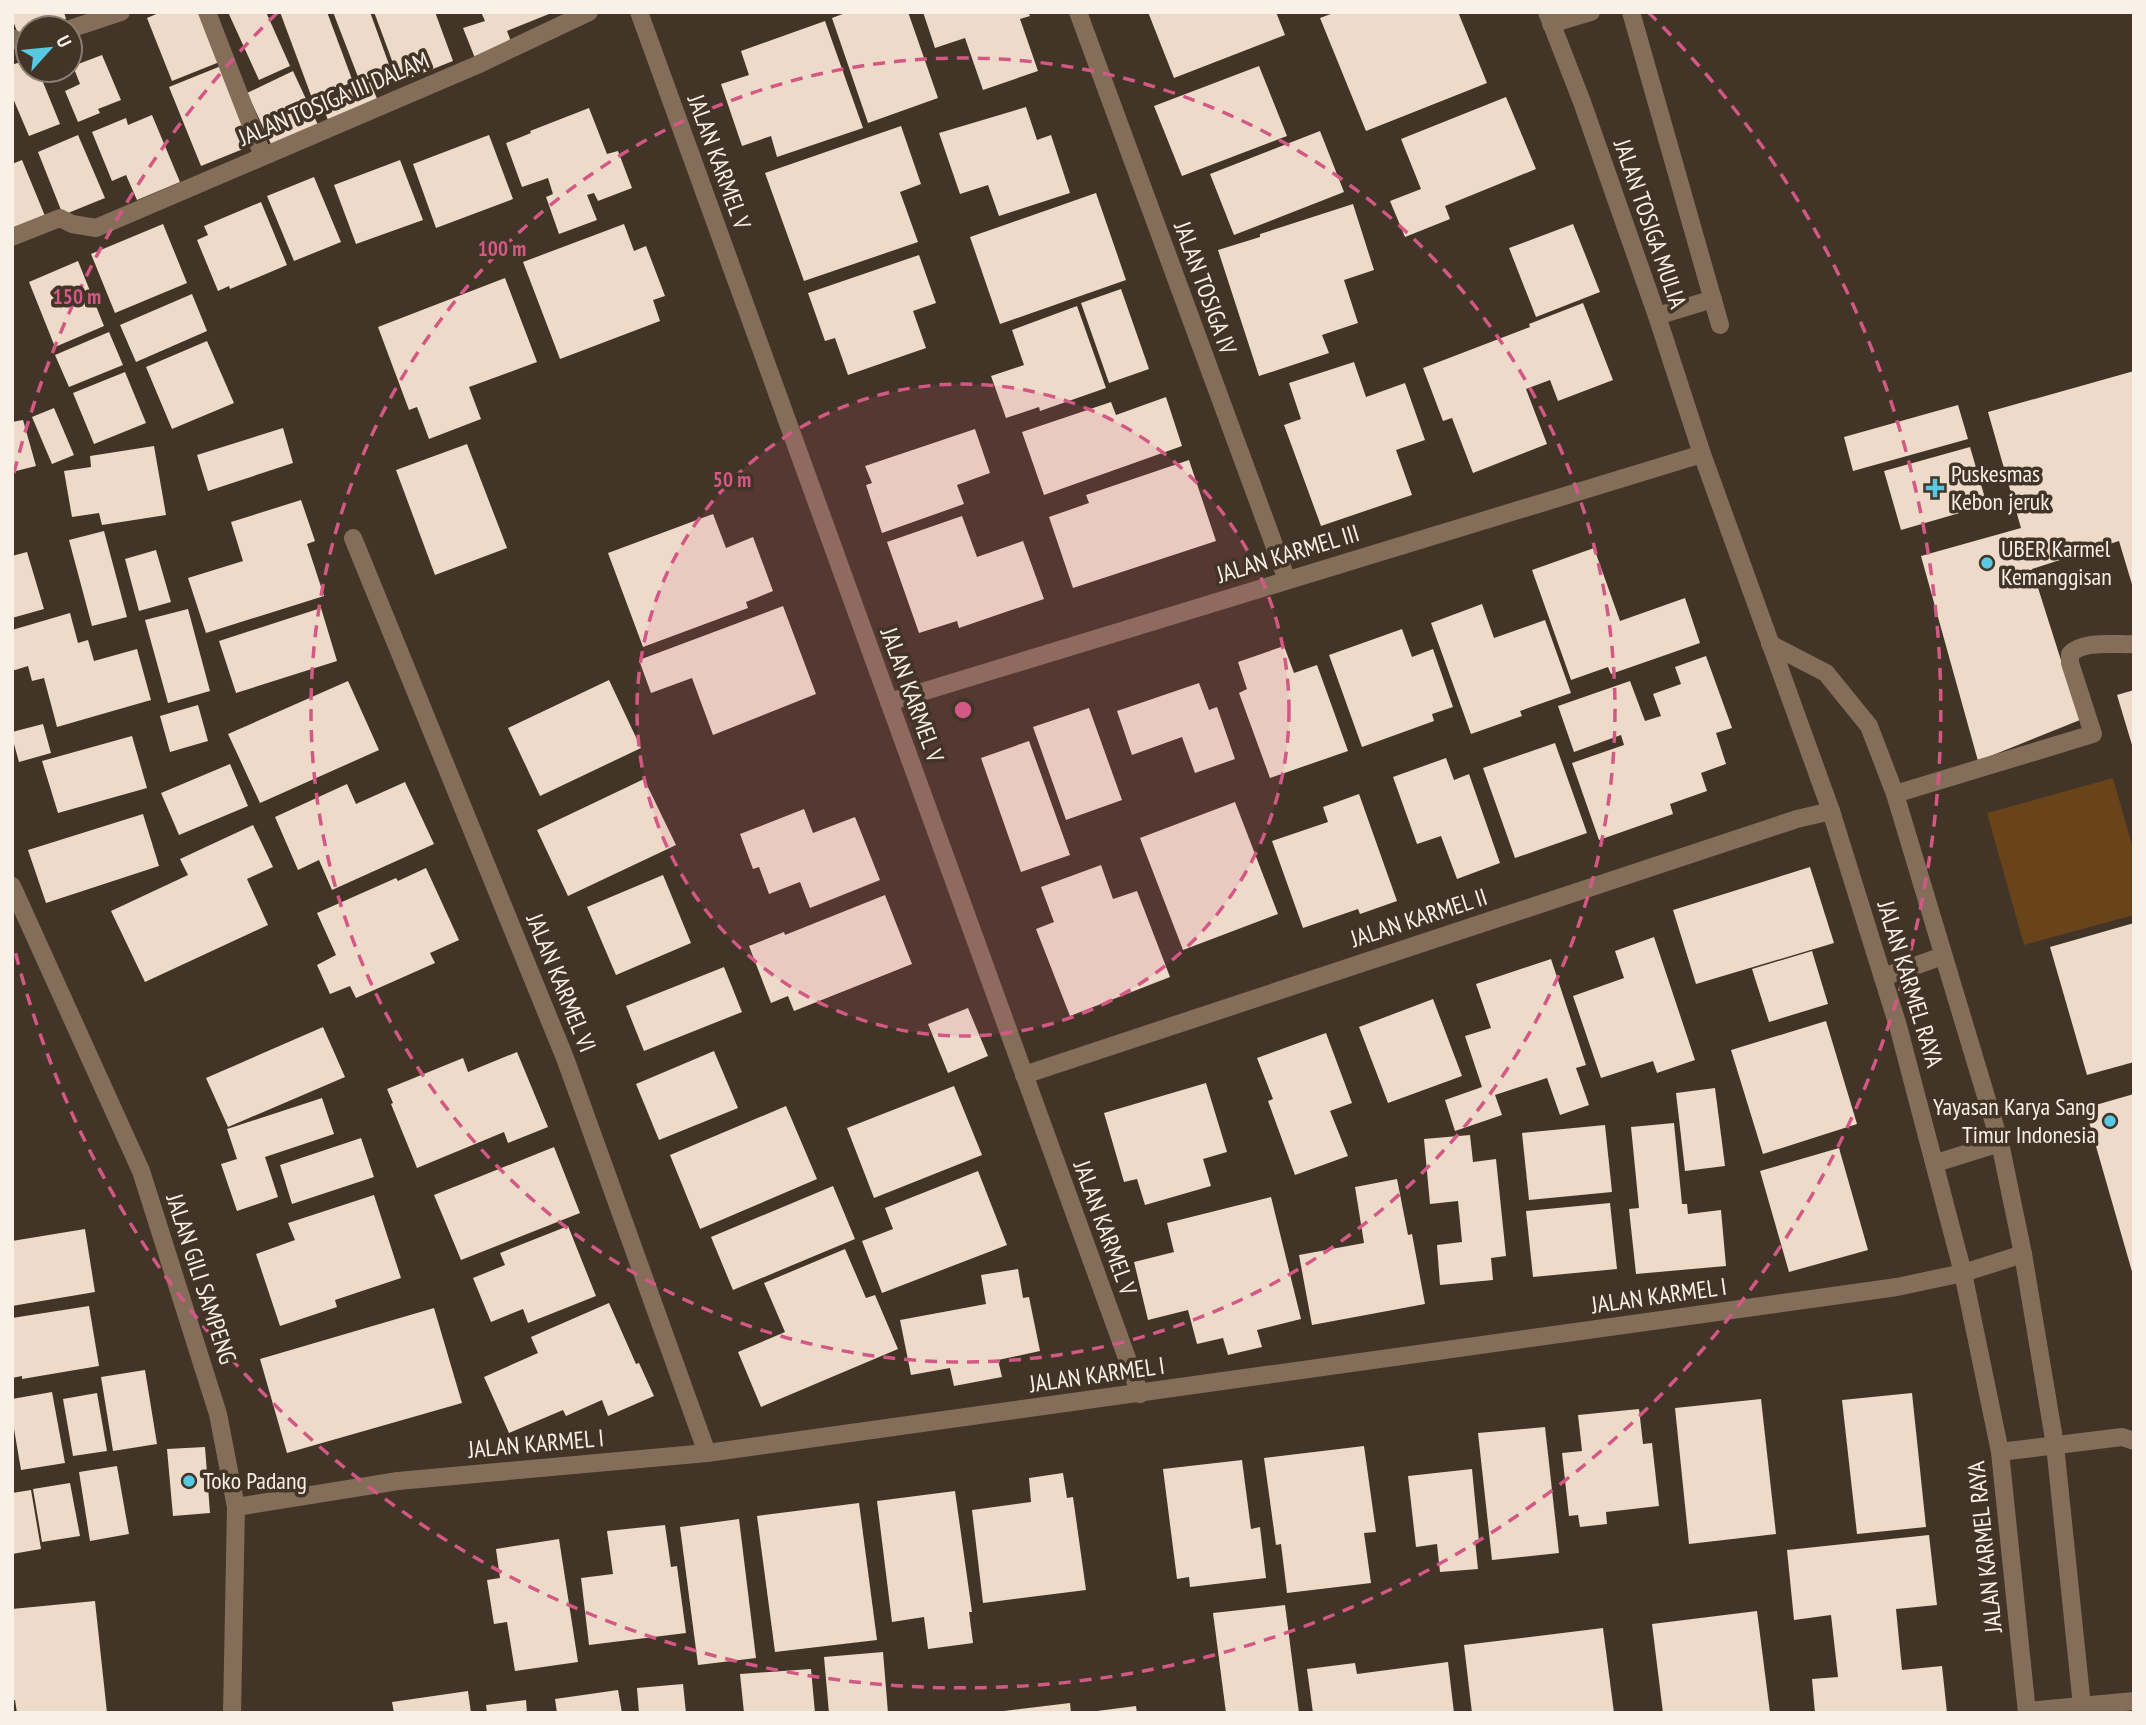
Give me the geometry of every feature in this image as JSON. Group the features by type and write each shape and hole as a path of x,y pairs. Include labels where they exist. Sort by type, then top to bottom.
{"street":[{"path":"84,24 121,12"},
{"path":"207,12 263,156"},
{"name":"JALAN TOSIGA III DALAM","path":"12,237 60,218 72,225 96,228 477,65 589,12"},
{"name":"JALAN KARMEL V","path":"639,12 1140,1394"},
{"name":"JALAN TOSIGA IV","path":"1078,12 1287,580"},
{"path":"1549,18 1591,12"},
{"path":"1631,12 1720,325"},
{"name":"JALAN TOSIGA MULIA","path":"1549,18 1582,102 1702,454"},
{"path":"1657,316 1713,299"},
{"name":"JALAN KARMEL III","path":"889,702 1702,454"},
{"name":"JALAN KARMEL RAYA","path":"1702,454 1831,811 1883,977 1936,1163 1963,1273 2000,1452 2027,1712"},
{"name":"JALAN KARMEL VI","path":"353,538 565,1058 707,1453"},
{"path":"1770,644 1826,673 1869,726 1895,794 2000,1143 2023,1254 2055,1445 2082,1706"},
{"path":"1895,794 2094,734 2070,663 2070,654 2088,646 2134,644"},
{"name":"JALAN KARMEL II","path":"1024,1074 1784,823 1831,811"},
{"name":"JALAN GILI SAMPENG","path":"12,886 141,1171 218,1414 236,1507 232,1713"},
{"path":"1883,977 1943,956"},
{"path":"1936,1163 2000,1143"},
{"name":"JALAN KARMEL I","path":"236,1507 398,1481 707,1453 1897,1287 1963,1273 2023,1254"},
{"path":"2000,1452 2122,1437 2134,1441"},
{"path":"2027,1712 2134,1701"}],"shaded area":[{"path":"2113,778 2134,852 2134,915 2024,945 1987,813"}],"building":[{"path":"12,12 65,14 14,14 14,24"},
{"path":"161,12 202,12 222,61 172,81 147,18"},
{"path":"228,12 266,12 290,66 259,80"},
{"path":"280,12 327,12 353,82 312,98"},
{"path":"333,12 370,12 391,70 360,82"},
{"path":"374,12 435,12 453,61 400,82"},
{"path":"481,12 554,12 507,31 512,44 475,58 463,28 485,21"},
{"path":"848,12 908,12 938,98 868,123 832,18"},
{"path":"923,12 1028,12 1030,16 1020,19 1038,71 983,90 965,38 935,48"},
{"path":"1148,12 1276,12 1285,35 1174,78"},
{"path":"1336,12 1458,12 1487,83 1366,131 1320,18"},
{"path":"825,21 863,128 777,157 771,136 742,146 721,84 749,75 741,51"},
{"path":"102,55 121,100 98,109 100,113 78,122 65,91 84,84 84,62"},
{"path":"14,64 14,84 44,84 60,124 29,136 12,96"},
{"path":"221,66 253,145 201,166 169,87"},
{"path":"1259,66 1287,136 1182,176 1154,106"},
{"path":"293,71 318,125 272,146 247,93"},
{"path":"370,82 378,101 328,120 320,100"},
{"path":"1506,97 1536,169 1445,206 1450,219 1405,237 1390,201 1421,189 1401,139"},
{"path":"1026,107 1037,140 1051,135 1070,193 999,216 988,185 960,194 939,133"},
{"path":"589,108 607,154 618,151 632,188 598,201 594,193 587,195 597,220 559,234 546,197 553,194 548,178 522,187 506,143"},
{"path":"152,115 180,182 137,200 126,175 112,181 92,132 126,118 128,125"},
{"path":"901,126 921,184 900,192 918,242 804,281 765,173"},
{"path":"1320,131 1344,192 1234,235 1210,174"},
{"path":"78,135 105,198 63,215 38,152"},
{"path":"489,135 513,199 436,228 413,164"},
{"path":"22,160 45,216 12,230 12,164"},
{"path":"400,160 423,220 356,244 334,185"},
{"path":"314,177 341,242 294,261 267,196"},
{"path":"1096,193 1126,280 1000,324 970,237"},
{"path":"261,202 287,265 230,289 229,286 218,291 197,240 208,235 204,226"},
{"path":"1353,204 1374,270 1344,280 1358,323 1322,335 1329,353 1259,376 1218,250"},
{"path":"163,224 187,283 115,313 91,254"},
{"path":"624,224 634,251 646,246 665,296 653,300 660,321 560,359 523,262"},
{"path":"1573,224 1600,292 1536,317 1509,248"},
{"path":"919,255 936,303 913,311 926,348 848,375 835,338 825,341 808,293"},
{"path":"78,261 104,326 55,347 29,282"},
{"path":"505,278 537,362 469,387 481,419 429,439 417,407 409,410 378,327"},
{"path":"1121,289 1149,369 1109,383 1081,303"},
{"path":"192,294 207,331 136,362 120,325"},
{"path":"1583,303 1613,380 1558,401 1550,380 1526,389 1547,444 1473,473 1452,418 1443,421 1423,368 1530,327 1529,324"},
{"path":"1077,306 1106,388 1040,411 1039,407 1006,418 991,376 1024,365 1012,330"},
{"path":"109,332 123,365 69,387 55,355"},
{"path":"207,341 234,403 172,429 146,367"},
{"path":"1354,362 1366,397 1405,383 1425,440 1396,450 1412,495 1321,526 1284,425 1301,419 1289,383"},
{"name":"UBER Karmel Kemanggisan","path":"2134,371 2134,591 2119,541 2032,569 2080,720 1978,761 1921,556 2021,528 1988,412"},
{"path":"125,372 146,423 94,444 73,393"},
{"path":"1166,397 1182,446 1044,495 1022,432 1111,402 1116,415"},
{"path":"1958,405 1968,439 1853,471 1844,437"},
{"path":"54,408 74,455 52,464 32,417"},
{"path":"23,420 36,466 12,472 12,422"},
{"path":"283,428 293,463 208,491 197,455"},
{"path":"975,429 990,473 957,485 964,504 882,533 866,485 872,483 865,466"},
{"path":"467,444 507,548 435,575 396,470"},
{"path":"154,446 166,515 102,525 99,513 72,517 64,471 91,467 90,456"},
{"name":"Puskesmas Kebon jeruk","path":"1970,447 1987,505 1901,530 1884,471"},
{"path":"1189,460 1216,541 1073,588 1049,517 1089,503 1086,495"},
{"path":"301,500 315,541 307,544 324,596 206,633 188,578 243,561 231,522"},
{"path":"713,514 726,548 753,537 773,591 746,602 748,608 643,647 608,553"},
{"path":"962,516 977,557 1023,541 1044,599 959,628 957,621 919,633 887,542"},
{"path":"104,531 127,617 92,626 69,540"},
{"path":"1594,548 1620,621 1685,598 1700,643 1611,674 1608,667 1571,680 1532,570"},
{"path":"156,550 171,602 139,611 125,559"},
{"path":"27,552 44,609 12,618 12,556"},
{"path":"1482,604 1494,638 1545,620 1571,693 1520,711 1522,716 1471,734 1431,623"},
{"path":"783,606 816,694 713,735 692,678 651,693 639,660"},
{"path":"321,608 337,661 236,693 219,641"},
{"path":"188,609 210,691 168,703 145,620"},
{"path":"70,613 78,643 88,640 94,661 137,649 151,700 57,727 44,678 32,681 28,666 12,671 12,630"},
{"path":"1402,629 1412,657 1433,649 1453,707 1432,714 1434,721 1362,747 1329,655"},
{"path":"1284,646 1294,673 1317,665 1348,751 1270,778 1239,693 1247,689 1238,662"},
{"path":"1706,656 1732,728 1716,733 1726,764 1701,773 1707,791 1670,804 1673,814 1599,840 1572,763 1624,745 1621,735 1574,752 1558,706 1630,681 1645,721 1661,716 1653,694 1681,684 1675,667"},
{"path":"609,680 641,748 540,796 508,728"},
{"path":"348,681 379,750 260,803 228,734"},
{"path":"1199,683 1209,710 1217,707 1235,759 1195,773 1182,737 1132,755 1117,711"},
{"path":"2134,690 2134,744 2132,745 2117,695"},
{"path":"198,705 208,741 170,752 160,716"},
{"path":"1089,708 1122,800 1066,820 1033,727"},
{"path":"43,724 51,753 19,762 12,744 12,732"},
{"path":"132,736 147,788 58,813 42,761"},
{"path":"1029,741 1070,855 1021,872 981,758"},
{"path":"1555,743 1587,833 1515,858 1483,768"},
{"path":"1446,758 1454,780 1469,774 1500,863 1457,879 1441,836 1417,844 1393,777"},
{"path":"230,764 248,806 179,835 161,793"},
{"path":"644,779 676,845 568,896 537,830"},
{"path":"405,782 434,844 332,890 319,860 298,870 275,817 347,784 356,804"},
{"path":"1359,794 1397,901 1360,914 1358,909 1303,928 1272,841 1328,822 1323,807"},
{"path":"1235,802 1278,914 1183,950 1140,838"},
{"path":"804,809 813,833 855,817 880,880 810,908 800,882 769,894 759,867 753,869 740,834"},
{"path":"143,814 159,866 46,903 28,850"},
{"path":"253,825 273,867 247,879 268,925 145,982 111,911 188,875 180,859"},
{"path":"1101,865 1113,899 1137,891 1170,977 1070,1016 1036,929 1054,922 1041,887"},
{"path":"1810,867 1834,943 1696,984 1673,910"},
{"path":"426,868 459,940 430,953 435,963 356,998 350,986 330,994 317,965 336,955 317,913 396,878 398,881"},
{"path":"663,875 691,943 616,975 587,907"},
{"path":"885,895 912,964 794,1011 788,996 771,1003 749,946 784,932 785,935"},
{"path":"2134,923 2134,1062 2087,1075 2050,947"},
{"path":"1654,937 1695,1060 1657,1073 1653,1061 1601,1078 1573,996 1624,978 1615,951"},
{"path":"1812,951 1828,1004 1769,1022 1752,969"},
{"path":"1551,959 1586,1065 1576,1068 1589,1105 1560,1115 1547,1078 1495,1095 1502,1115 1455,1131 1445,1100 1482,1087 1465,1036 1491,1028 1476,984"},
{"path":"724,967 742,1012 644,1051 626,1006"},
{"path":"1433,999 1462,1076 1388,1103 1359,1027"},
{"path":"968,1008 988,1056 948,1073 928,1024"},
{"path":"1826,1021 1857,1124 1763,1154 1731,1050"},
{"path":"323,1027 345,1077 228,1127 206,1078"},
{"path":"1326,1033 1352,1103 1330,1111 1348,1156 1295,1175 1268,1101 1273,1099 1257,1058"},
{"path":"714,1051 738,1108 659,1140 636,1084"},
{"path":"517,1052 548,1127 508,1143 504,1132 417,1168 387,1089 463,1058 468,1072"},
{"path":"1206,1083 1227,1152 1203,1159 1211,1186 1145,1205 1137,1179 1124,1182 1104,1113"},
{"path":"954,1086 982,1155 874,1198 847,1128"},
{"path":"1715,1088 1725,1166 1685,1171 1676,1093"},
{"path":"2134,1094 2134,1275 2133,1275 2085,1108"},
{"path":"322,1098 334,1134 265,1157 278,1197 237,1211 221,1164 237,1159 227,1129"},
{"path":"786,1106 817,1179 700,1229 670,1155"},
{"path":"1674,1123 1682,1204 1687,1204 1688,1214 1721,1210 1726,1266 1636,1274 1629,1209 1639,1208 1631,1127"},
{"path":"1605,1125 1612,1192 1529,1200 1522,1133"},
{"path":"1470,1135 1473,1162 1496,1159 1506,1256 1491,1258 1493,1280 1440,1285 1437,1245 1462,1242 1458,1201 1430,1204 1424,1139"},
{"path":"361,1138 374,1177 292,1204 280,1165"},
{"path":"554,1147 580,1213 461,1260 434,1195"},
{"path":"1839,1148 1868,1250 1789,1272 1760,1171"},
{"path":"978,1171 1007,1245 882,1293 862,1241 893,1229 885,1208"},
{"path":"1397,1179 1408,1235 1412,1234 1425,1304 1312,1325 1299,1255 1364,1243 1355,1187"},
{"path":"833,1186 855,1239 733,1290 711,1237"},
{"path":"374,1195 401,1278 335,1300 337,1307 280,1326 256,1254 295,1240 288,1223"},
{"path":"1271,1197 1301,1319 1257,1330 1262,1347 1228,1355 1223,1338 1197,1344 1188,1310 1148,1320 1134,1262 1174,1252 1167,1223"},
{"path":"1610,1203 1617,1269 1533,1277 1526,1211"},
{"path":"568,1226 596,1296 528,1323 523,1309 491,1322 473,1278 505,1265 500,1253"},
{"path":"85,1229 95,1292 12,1306 12,1241"},
{"path":"845,1249 866,1298 875,1295 898,1349 761,1407 738,1352 785,1332 764,1283"},
{"path":"1018,1269 1023,1298 1029,1297 1040,1351 998,1360 1002,1377 954,1386 950,1368 911,1375 900,1320 986,1304 981,1275"},
{"path":"609,1303 636,1364 639,1363 654,1396 608,1416 602,1400 566,1416 563,1410 509,1433 484,1377 538,1353 531,1337"},
{"path":"89,1306 99,1366 22,1379 22,1376 12,1378 12,1318"},
{"path":"434,1308 462,1403 287,1453 260,1359"},
{"path":"145,1370 157,1444 113,1451 101,1377"},
{"path":"52,1392 65,1463 21,1470 12,1417 12,1399"},
{"path":"97,1393 107,1451 73,1456 63,1399"},
{"path":"1912,1393 1926,1527 1857,1534 1842,1400"},
{"path":"1761,1399 1776,1534 1689,1544 1675,1408"},
{"path":"1639,1409 1643,1444 1652,1443 1659,1506 1606,1512 1607,1524 1580,1527 1578,1515 1569,1516 1562,1453 1582,1451 1578,1415"},
{"path":"1545,1427 1559,1553 1492,1560 1478,1433"},
{"path":"1364,1446 1376,1532 1364,1533 1371,1583 1287,1593 1281,1544 1276,1545 1264,1458"},
{"name":"Toko Padang","path":"205,1447 210,1513 173,1516 167,1449"},
{"path":"1242,1460 1251,1529 1260,1527 1266,1578 1190,1587 1189,1577 1177,1579 1163,1469"},
{"path":"117,1466 129,1534 90,1541 79,1472"},
{"path":"1472,1469 1479,1541 1475,1540 1478,1569 1440,1572 1437,1544 1416,1547 1408,1476"},
{"path":"1063,1473 1067,1498 1073,1497 1086,1590 983,1603 972,1510 1031,1502 1029,1478"},
{"path":"70,1483 80,1536 42,1542 33,1489"},
{"path":"31,1490 41,1549 12,1554 12,1493"},
{"path":"955,1491 972,1612 969,1612 973,1643 928,1649 924,1617 892,1622 877,1501"},
{"path":"859,1503 877,1640 775,1652 757,1516"},
{"path":"739,1519 756,1658 698,1665 680,1527"},
{"path":"665,1525 671,1567 677,1566 686,1633 589,1645 581,1578 613,1574 607,1531"},
{"path":"1929,1535 1937,1605 1896,1609 1902,1670 1942,1666 1947,1713 1815,1713 1812,1679 1838,1677 1831,1615 1794,1620 1787,1550"},
{"path":"559,1539 578,1662 515,1671 507,1622 494,1624 487,1580 500,1578 496,1549"},
{"path":"95,1601 107,1713 17,1713 15,1700 12,1701 12,1609"},
{"path":"1285,1605 1299,1713 1226,1713 1213,1613"},
{"path":"1757,1611 1770,1713 1663,1713 1652,1624"},
{"path":"1603,1628 1614,1713 1472,1713 1464,1645"},
{"path":"883,1652 888,1713 829,1713 824,1657"},
{"path":"1448,1662 1454,1713 1313,1713 1307,1669 1355,1663 1357,1674"},
{"path":"811,1669 815,1713 744,1713 740,1674"},
{"path":"683,1684 686,1713 639,1713 637,1688"},
{"path":"618,1690 622,1713 557,1713 555,1699"},
{"path":"468,1691 471,1713 394,1713 392,1702"},
{"path":"526,1700 527,1713 487,1713 486,1705"},
{"path":"1070,1703 1071,1713 1004,1713 1004,1711"},
{"path":"1136,1706 1137,1713 1097,1713 1097,1711"}],"place":[{"name":"Puskesmas Kebon jeruk","path":"1935,488"},
{"name":"UBER Karmel Kemanggisan","path":"1987,563"},
{"name":"Yayasan Karya Sang Timur Indonesia","path":"2110,1121"},
{"name":"Toko Padang","path":"189,1481"}]}
